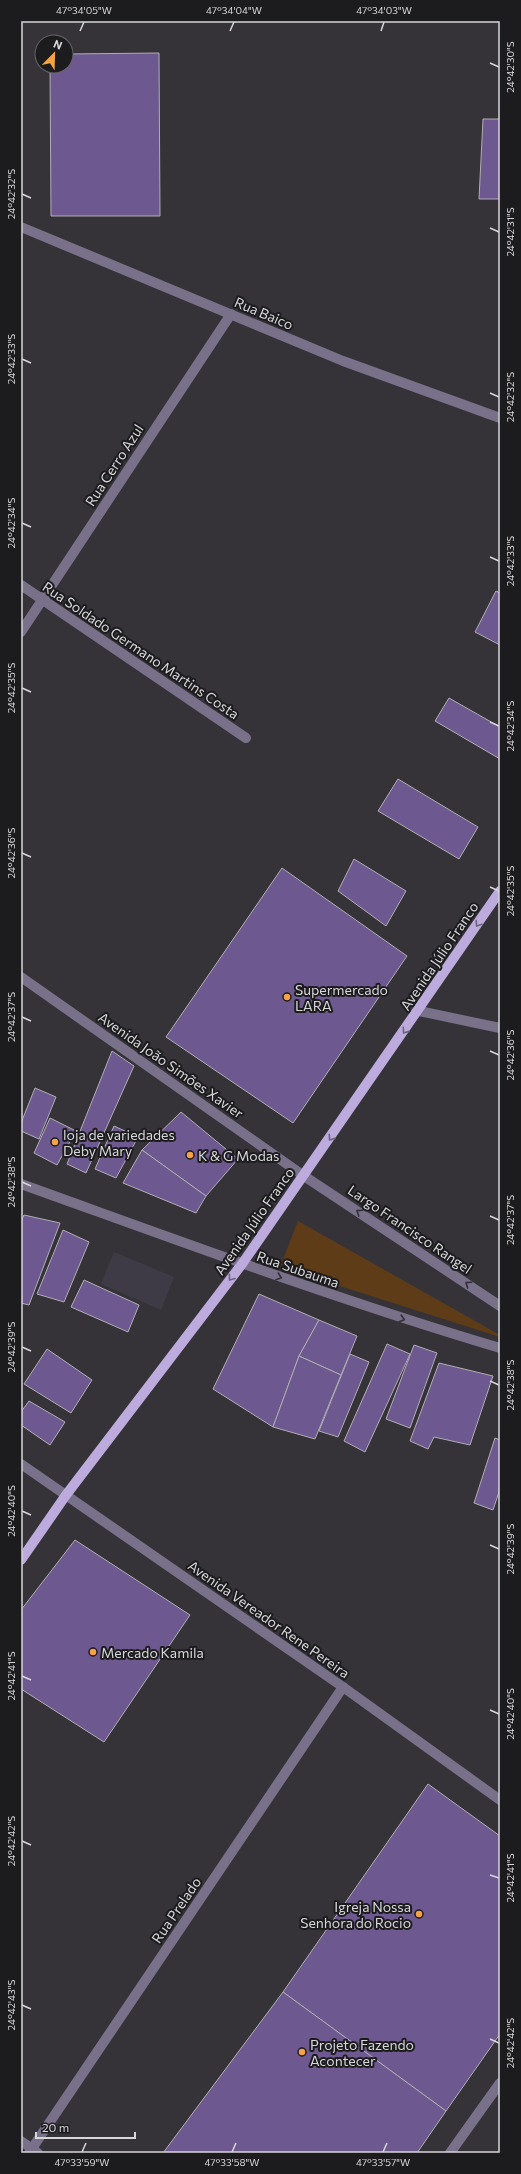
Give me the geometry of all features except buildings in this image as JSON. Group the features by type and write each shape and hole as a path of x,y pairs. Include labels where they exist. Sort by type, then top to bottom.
{"main road":[{"name":"Avenida Júlio Franco","path":"21,1560 66,1495 242,1264 419,1011 500,891"}],"street":[{"name":"Rua Baico","path":"21,226 343,361 500,418"},
{"name":"Rua Cerro Azul","path":"21,632 231,314"},
{"name":"Rua Soldado Germano Martins Costa","path":"21,586 246,738"},
{"name":"Avenida João Simões Xavier","path":"21,977 304,1176"},
{"path":"419,1011 500,1028"},
{"name":"Largo Francisco Rangel","path":"304,1176 500,1306"},
{"name":"Rua Subauma","path":"21,1184 242,1264 398,1318 500,1348"},
{"name":"Avenida Vereador Rene Pereira","path":"21,1464 343,1687 500,1800"},
{"name":"Rua Prelado","path":"33,2152 343,1687"},
{"path":"450,2153 500,2083"},
{"path":"21,2141 33,2152"}],"shaded area":[{"path":"298,1221 500,1335 500,1337 280,1267"},
{"path":"114,1252 174,1277 161,1310 101,1284"}],"place":[{"name":"Supermercado LARA","path":"287,997"},
{"name":"loja de variedades Deby Mary","path":"55,1142"},
{"name":"K & G Modas","path":"190,1155"},
{"name":"Mercado Kamila","path":"93,1652"},
{"name":"Igreja Nossa Senhora do Rocio","path":"419,1914"},
{"name":"Projeto Fazendo Acontecer","path":"302,2052"}]}
